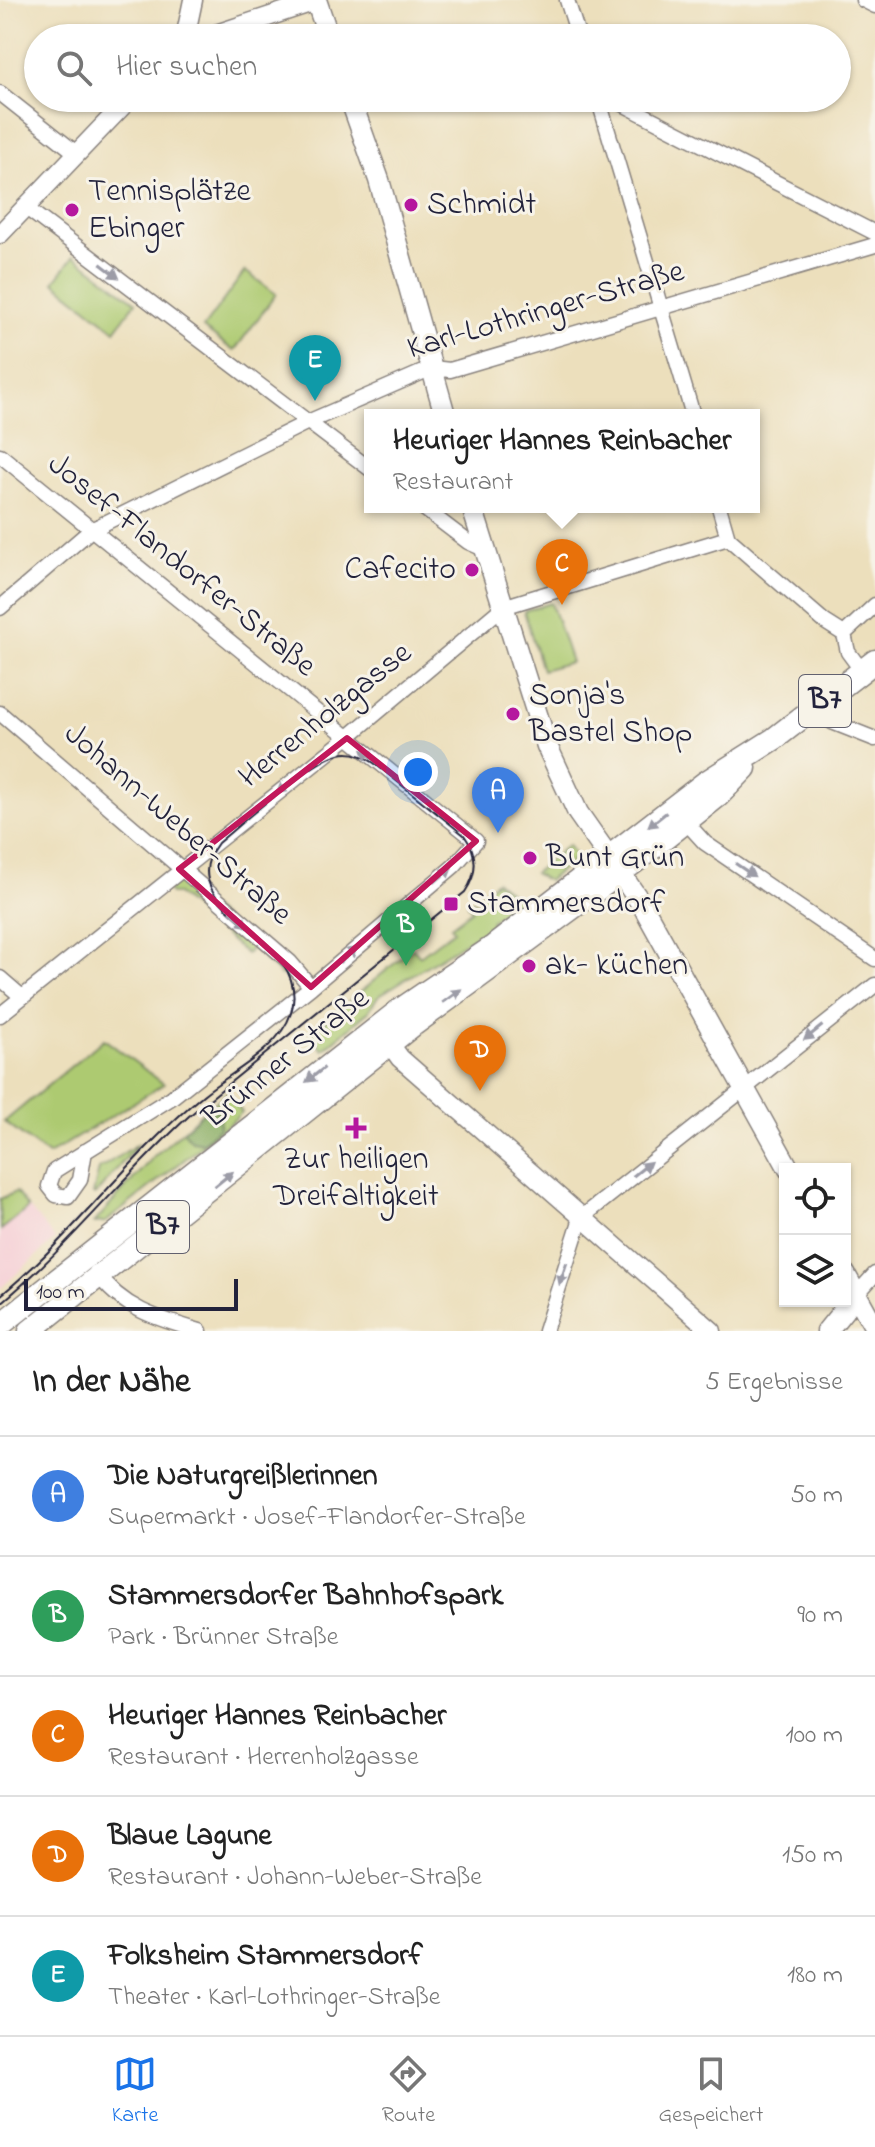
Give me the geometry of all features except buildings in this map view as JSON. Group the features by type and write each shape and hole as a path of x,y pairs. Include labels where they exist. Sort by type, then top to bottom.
{"main road":[{"path":"317,0 325,24"},
{"path":"355,112 379,180 443,409"},
{"path":"474,513 547,746 578,813 643,906 786,1163"},
{"name":"Brünner Straße","path":"614,865 706,782 774,739 868,666"},
{"name":"Brünner Straße","path":"30,1331 99,1277 494,946 685,821 718,796 774,739"},
{"name":"Brünner Straße","path":"0,1325 384,1036"},
{"path":"851,1285 875,1328"},
{"path":"827,1331 856,1295"}],"street":[{"path":"188,24 193,0"},
{"path":"246,24 317,0"},
{"path":"567,0 575,24"},
{"path":"863,0 875,6"},
{"path":"0,93 24,112"},
{"path":"24,112 76,153"},
{"path":"0,234 116,112"},
{"path":"602,112 691,409"},
{"path":"638,112 875,233"},
{"path":"25,207 364,464"},
{"name":"Karl-Lothringer-Straße","path":"0,608 91,530 310,421 432,368 450,370 875,245"},
{"name":"Josef-Flandorfer-Straße","path":"0,455 476,841 454,866 311,987"},
{"path":"430,513 468,542 484,549"},
{"path":"721,513 728,538 825,622 844,634 848,652 868,666"},
{"name":"Herrenholzgasse","path":"0,1015 179,869 347,738 503,607 728,538"},
{"path":"844,634 875,605"},
{"path":"814,710 832,722 875,739"},
{"name":"Johann-Weber-Straße","path":"0,713 290,962 311,987"},
{"path":"685,821 705,843 875,959"},
{"path":"0,978 22,997"},
{"path":"545,1331 581,1218 875,985"},
{"path":"85,1151 171,1098 311,987"},
{"path":"384,1036 400,1058 712,1331"},
{"path":"86,1259 110,1291 140,1312 200,1331"},
{"path":"856,1295 875,1274"}],"highlighted area":[{"path":"347,738 476,841 311,987 179,869"}],"shaded area":[{"path":"16,1192 55,1239 0,1289 0,1199"}],"green space":[{"path":"74,256 136,302 115,330 54,282"},
{"path":"245,271 276,294 234,351 203,328"},
{"path":"551,603 571,662 542,670 524,611"},
{"path":"568,845 576,857 548,881 534,873"},
{"path":"179,881 272,961 276,960 285,975 281,976 252,948 246,954 177,894 170,894 167,890"},
{"path":"496,881 522,902 516,906 514,904 491,921 493,925 378,996 368,1012 323,1050 310,1034 413,948 420,956 454,930 451,926 472,910 468,904 473,900 476,904 480,900 478,896"},
{"path":"104,1039 164,1084 48,1155 4,1122"},
{"path":"227,1092 242,1112 234,1120 106,1222 94,1223 154,1156"},
{"path":"205,1110 220,1112 219,1128 202,1143 192,1141 183,1131"},
{"path":"139,1143 95,1195 93,1194 99,1169"},
{"path":"16,1192 28,1208 1,1230 0,1199"}],"tram line":[{"path":"0,1296 53,1247 176,1119 265,1049 285,1026 291,1013 293,986 282,963 211,888 207,867 218,843 312,768 327,759 348,753 374,763 464,835 472,849 475,864 465,892 189,1116 49,1259 0,1304"}],"place":[{"name":"Schmidt","path":"411,205"},
{"name":"Tennisplätze Ebinger","path":"72,210"},
{"name":"Folksheim Stammersdorf","path":"315,401"},
{"name":"Cafecito","path":"472,570"},
{"name":"Heuriger Hannes Reinbacher","path":"562,605"},
{"name":"Sonja's Bastel Shop","path":"513,714"},
{"name":"Die Naturgreißlerinnen","path":"498,833"},
{"name":"Bunt Grün","path":"530,858"},
{"name":"Stammersdorf","path":"451,904"},
{"name":"Stammersdorfer Bahnhofspark","path":"406,966"},
{"name":"ak- küchen","path":"529,966"},
{"name":"Blaue Lagune","path":"480,1091"},
{"name":"Zur heiligen Dreifaltigkeit","path":"356,1128"}]}
